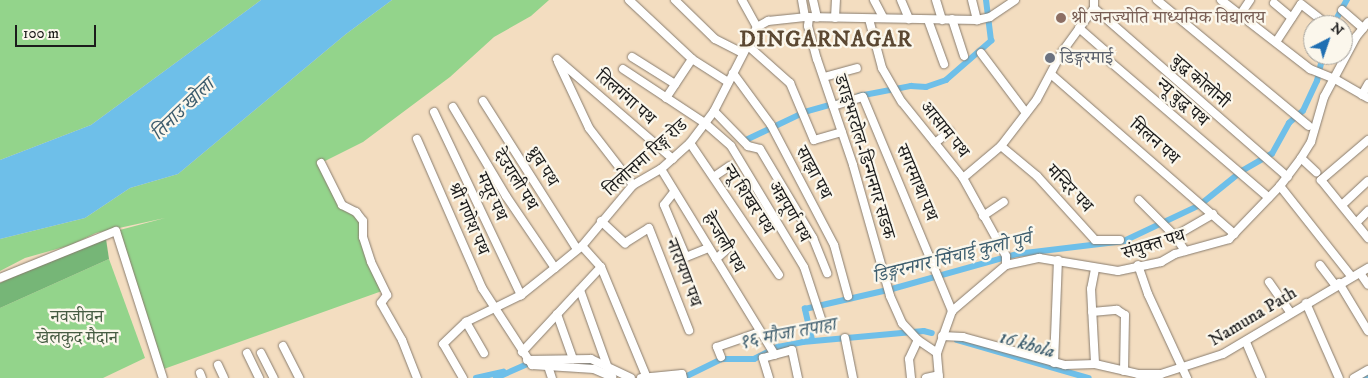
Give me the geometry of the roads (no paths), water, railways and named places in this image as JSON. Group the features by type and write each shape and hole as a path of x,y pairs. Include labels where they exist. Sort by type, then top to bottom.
{"street":[{"path":"629,0 692,59 728,82"},
{"path":"675,0 715,39 742,53"},
{"path":"742,0 757,27 768,21 810,17 977,20 988,18 1015,0"},
{"path":"802,0 810,17"},
{"path":"810,17 813,0"},
{"path":"835,18 836,0"},
{"path":"874,0 883,17"},
{"path":"901,0 909,20"},
{"path":"936,0 942,20"},
{"path":"972,0 977,20"},
{"path":"1157,0 1309,126"},
{"path":"1220,0 1319,73 1335,79 1365,96 1368,84"},
{"path":"1240,15 1250,0"},
{"path":"1276,42 1292,18 1299,2 1315,15"},
{"path":"1274,3 1292,18"},
{"path":"963,178 1000,146 1026,113 1052,75 1062,52 1094,4"},
{"name":"बुद्ध कोलोनी","path":"1094,4 1288,177"},
{"path":"1288,177 1311,142 1324,97 1365,25 1342,10"},
{"name":"डराइभरटोल-डिन्गनगर सडक","path":"810,17 808,26 842,132 890,296 902,324 918,340 937,353"},
{"name":"आसाम पथ","path":"869,19 874,47 894,90 963,178 1006,262"},
{"path":"928,20 944,64"},
{"path":"952,20 964,56"},
{"name":"तिलोत्तमा रिङ्ग रोड","path":"463,378 443,344 466,322 521,295 555,268 579,247 633,185 661,169 690,143 714,111 746,44 757,27"},
{"name":"न्यू बुद्ध पथ","path":"1079,28 1104,50 1107,59 1269,198"},
{"path":"746,44 790,83 814,140 842,132"},
{"path":"981,53 1026,113"},
{"path":"632,57 675,84"},
{"name":"तिलगंगा पथ","path":"633,185 589,128 557,59 673,159"},
{"path":"666,98 692,59"},
{"path":"824,77 857,68"},
{"name":"अन्नपूर्ण पथ","path":"622,69 706,124 731,146 745,166 804,267 824,328"},
{"name":"साझा पथ","path":"733,72 772,127 834,245 848,296"},
{"name":"मिलन पथ","path":"1052,75 1234,234"},
{"name":"सगरमाथा पथ","path":"833,104 863,97 952,311"},
{"name":"ध्रुव पथ","path":"482,101 579,247 601,267 647,378"},
{"name":"देउराली पथ","path":"453,107 506,196 555,268"},
{"path":"714,111 748,146 760,149 813,238 827,273"},
{"name":"मयूर पथ","path":"434,112 521,295"},
{"path":"935,143 950,131"},
{"name":"श्री गणेश पथ","path":"417,139 482,288 530,363"},
{"path":"1368,140 1321,180 1368,238"},
{"name":"न्यू शिखर पथ","path":"690,143 715,176 779,275"},
{"name":"मन्दिर पथ","path":"1000,146 1037,176 1095,240 1120,240"},
{"path":"1301,158 1316,172"},
{"path":"321,163 342,205 356,212 363,221 363,237 371,262 387,295 381,303 402,340 417,378"},
{"path":"715,176 730,166"},
{"name":"हेन्जली पथ","path":"661,169 772,351"},
{"name":"संयुक्त पथ","path":"937,353 952,311 1006,262 1039,258 1118,272 1138,265 1161,262 1185,251 1229,239 1263,206 1288,177"},
{"path":"1342,205 1368,180"},
{"path":"1280,186 1351,276"},
{"path":"674,192 664,206 686,258 708,248"},
{"path":"1139,200 1175,236 1185,251"},
{"path":"984,216 1004,202"},
{"path":"1356,222 1368,212"},
{"path":"1175,236 1212,213"},
{"name":"नारायण पथ","path":"601,221 625,243 649,228 689,330"},
{"path":"0,278 116,231 163,378"},
{"path":"716,259 727,249"},
{"path":"1054,363 1058,260"},
{"path":"1138,265 1148,294 1187,378"},
{"path":"1320,265 1337,284 1368,331"},
{"path":"522,352 601,267"},
{"name":"Namuna Path","path":"942,336 963,337 1054,363 1095,364 1124,372 1161,374 1182,369 1223,354 1246,342 1290,312 1337,284 1368,268"},
{"path":"1095,269 1092,312 1095,364"},
{"path":"1360,273 1368,285"},
{"path":"1269,282 1290,312"},
{"path":"580,290 612,378"},
{"path":"1306,303 1339,378"},
{"path":"1092,312 1117,310 1125,315 1124,372"},
{"path":"557,314 574,358"},
{"path":"466,322 484,352"},
{"path":"721,357 717,347 760,332"},
{"path":"845,338 853,378"},
{"path":"912,378 909,358 918,340"},
{"path":"1246,342 1261,378"},
{"path":"283,346 299,378"},
{"path":"769,378 763,358 772,351 792,350 798,378"},
{"path":"247,353 259,378"},
{"path":"261,353 274,378"},
{"path":"926,378 939,377 937,353"},
{"path":"530,363 574,358 591,359 632,378"},
{"path":"530,363 548,366 594,368 612,378"},
{"path":"218,365 224,378"},
{"path":"548,366 552,378"},
{"path":"1354,378 1368,370"},
{"path":"641,378 682,376"}],"water":[{"name":"तिनाउ खोला","path":"261,0 392,0 346,34 178,174 130,188 85,218 0,239 0,160 91,125"}],"waterway":[{"path":"859,96 911,86 926,87 946,80 991,41 986,0"},
{"name":"डिङ्गरनगर सिंचाई कुलो पुर्व","path":"1339,15 1347,0"},
{"name":"डिङ्गरनगर सिंचाई कुलो पुर्व","path":"812,340 805,309 892,289 1017,254 1124,241 1200,205 1242,171 1272,154 1289,123 1303,111 1317,81 1321,65"},
{"path":"746,140 805,112 836,103"},
{"name":"१६ मौजा तपाहा","path":"683,378 722,359 754,359 778,347 803,342 924,331 932,333"},
{"name":"16 khola","path":"957,340 1089,378"},
{"name":"१६ मौजा तपाहा","path":"496,378 532,362"},
{"name":"१६ मौजा तपाहा","path":"571,362 601,368"},
{"path":"476,378 503,372"}],"place":[{"name":"श्री जनज्योति माध्यमिक विद्यालय","path":"1061,18"},
{"name":"डिङ्गरमाई","path":"1050,58"}],"district":[{"name":"DINGARNAGAR","path":"826,40"}],"park label":[{"name":"नवजीवन खेलकुद मैदान","path":"77,328"}]}
